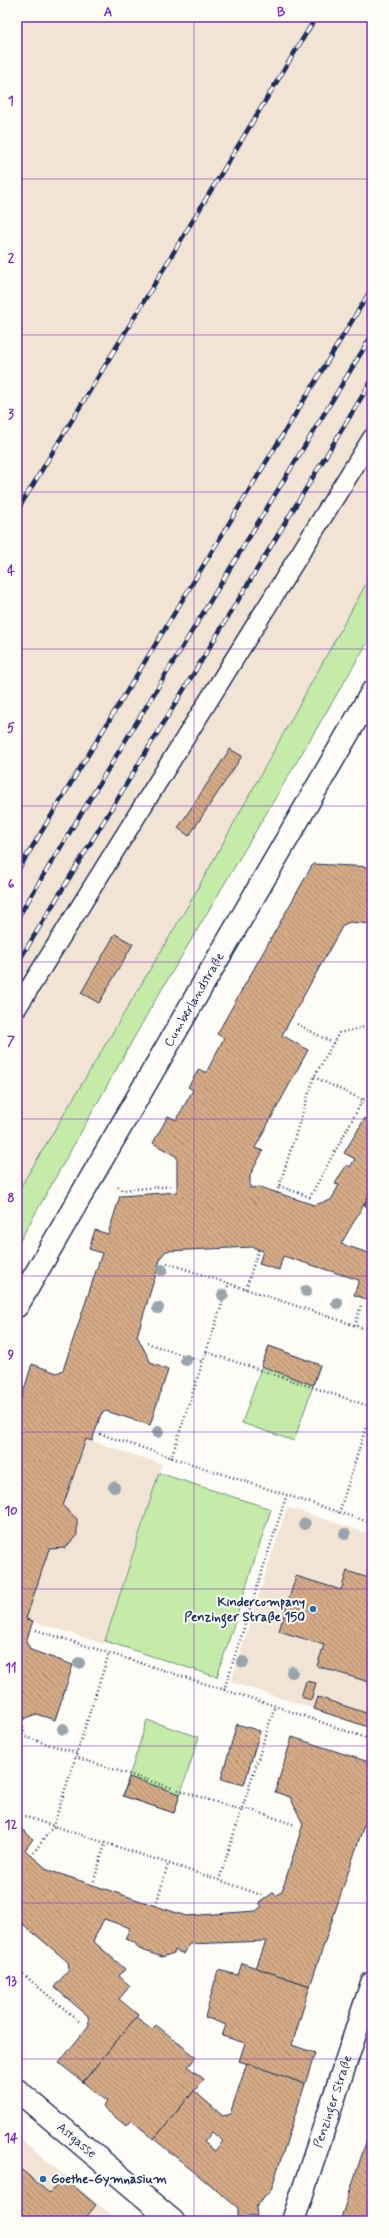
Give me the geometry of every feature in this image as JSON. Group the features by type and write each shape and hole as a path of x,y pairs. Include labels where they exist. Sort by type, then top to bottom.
{"street":[{"name":"Cumberlandstraße","path":"17,1306 372,692"},
{"name":"Penzinger Straße","path":"293,2221 372,1983"},
{"name":"Astgasse","path":"17,2090 173,2221"}],"lane":[{"path":"17,1008 372,438"}],"path":[{"path":"372,971 369,1026 372,1029"},
{"path":"297,1024 333,1043"},
{"path":"277,1193 314,1077 339,1033 369,1026"},
{"path":"314,1077 363,1100"},
{"path":"279,1186 310,1197 363,1100 372,1093"},
{"path":"94,1172 122,1190 173,1186"},
{"path":"246,1289 258,1250"},
{"path":"167,1263 372,1331"},
{"path":"171,1458 228,1284"},
{"path":"355,1326 361,1305"},
{"path":"147,1343 203,1362"},
{"path":"206,1352 372,1407 371,1416 339,1513"},
{"path":"100,1434 286,1497 372,1523"},
{"path":"224,1690 286,1497"},
{"path":"36,1630 275,1706 372,1740"},
{"path":"31,1856 53,1827 110,1653"},
{"path":"219,1880 275,1706"},
{"path":"23,1726 25,1737 77,1753"},
{"path":"75,1757 241,1810 249,1809 295,1825"},
{"path":"17,1814 264,1896"},
{"path":"94,1881 105,1844"},
{"path":"157,1901 168,1864"},
{"path":"17,1969 81,2023"}],"shaded area":[{"path":"17,17 372,17 372,573 192,899 17,1193"},
{"path":"17,1417 162,1464 104,1644 17,1616"},
{"name":"Kindercompany Penzinger Straße 150","path":"287,1507 372,1535 372,1728 231,1682"},
{"name":"Goethe-Gymnasium","path":"17,2136 36,2152 118,2221 17,2221"}],"green space":[{"path":"372,573 372,635 149,1011 17,1246 17,1193 192,899"},
{"path":"269,1346 320,1365 294,1441 242,1423"},
{"path":"159,1473 271,1509 217,1677 105,1641"},
{"path":"147,1720 199,1737 174,1813 123,1796"}],"building":[{"path":"230,749 242,756 189,836 178,828"},
{"path":"313,864 372,867 372,924 350,922 343,925 282,1035 308,1050 255,1148 263,1151 250,1175 250,1188 260,1187 314,1205 331,1200 339,1185 335,1184 342,1172 347,1165 350,1167 355,1159 344,1153 365,1118 372,1122 372,1190 341,1244 372,1254 372,1301 354,1295 359,1280 283,1256 279,1270 259,1264 263,1251 252,1247 166,1251 161,1257 137,1336 151,1363 168,1370 150,1425 106,1411 101,1414 92,1441 86,1439 63,1506 77,1519 77,1535 65,1548 49,1549 26,1619 33,1621 26,1642 31,1650 73,1665 55,1720 36,1714 17,1722 17,1412 32,1364 57,1373 63,1370 102,1253 89,1249 95,1230 108,1234 120,1196 177,1192 177,1157 153,1143 168,1116 176,1120 193,1090 188,1087 199,1069 206,1073 224,1038 217,1034"},
{"path":"115,934 133,944 99,1003 81,993"},
{"path":"372,1190 372,1210 364,1205"},
{"path":"269,1346 320,1365 313,1385 261,1366"},
{"path":"347,1571 372,1579 372,1683 317,1666 324,1645 279,1631 296,1576 341,1590"},
{"path":"306,1681 316,1683 311,1700 301,1697"},
{"path":"318,1697 372,1715 368,1727 314,1709"},
{"path":"237,1724 260,1731 244,1785 221,1779"},
{"path":"292,1737 372,1763 372,1824 365,1822 310,1986 256,1968 266,1941 189,1944 184,1954 175,1950 174,1953 162,1957 139,1949 134,1942 125,1939 130,1928 104,1919 93,1941 125,1969 119,1976 130,1986 119,1999 138,2015 83,2082 59,2063 89,2025 88,2016 54,1987 69,1970 68,1962 17,1919 17,1827 18,1826 33,1839 25,1850 48,1870 186,1916 256,1911 262,1906 259,1903 274,1892 276,1896 282,1891 303,1824 290,1797 275,1792"},
{"path":"129,1777 180,1794 174,1813 123,1796"},
{"path":"242,1963 310,1986 292,2045 315,2053 305,2084 239,2061 245,2043 222,2036 226,2025 205,2017 218,1970 238,1975"},
{"path":"136,2017 152,2029 156,2025 196,2057 188,2067 204,2079 154,2139 131,2120 126,2126 103,2107 107,2102 83,2082"},
{"path":"247,2063 305,2084 271,2190 256,2207 257,2216 238,2218 238,2208 154,2139 194,2091 223,2116 230,2114","holes":["212,2132 223,2141 215,2151 204,2142"]},
{"path":"372,2124 372,2221 344,2221 341,2218"},
{"name":"Goethe-Gymnasium","path":"17,2166 49,2193 63,2177 96,2205 83,2221 17,2221"}],"railway":[{"path":"17,511 316,17"},
{"path":"17,872 372,288"},
{"path":"17,919 372,335"},
{"path":"17,964 372,380"}],"place":[{"name":"Kindercompany Penzinger Straße 150","path":"313,1609"},
{"name":"Goethe-Gymnasium","path":"43,2179"}]}
